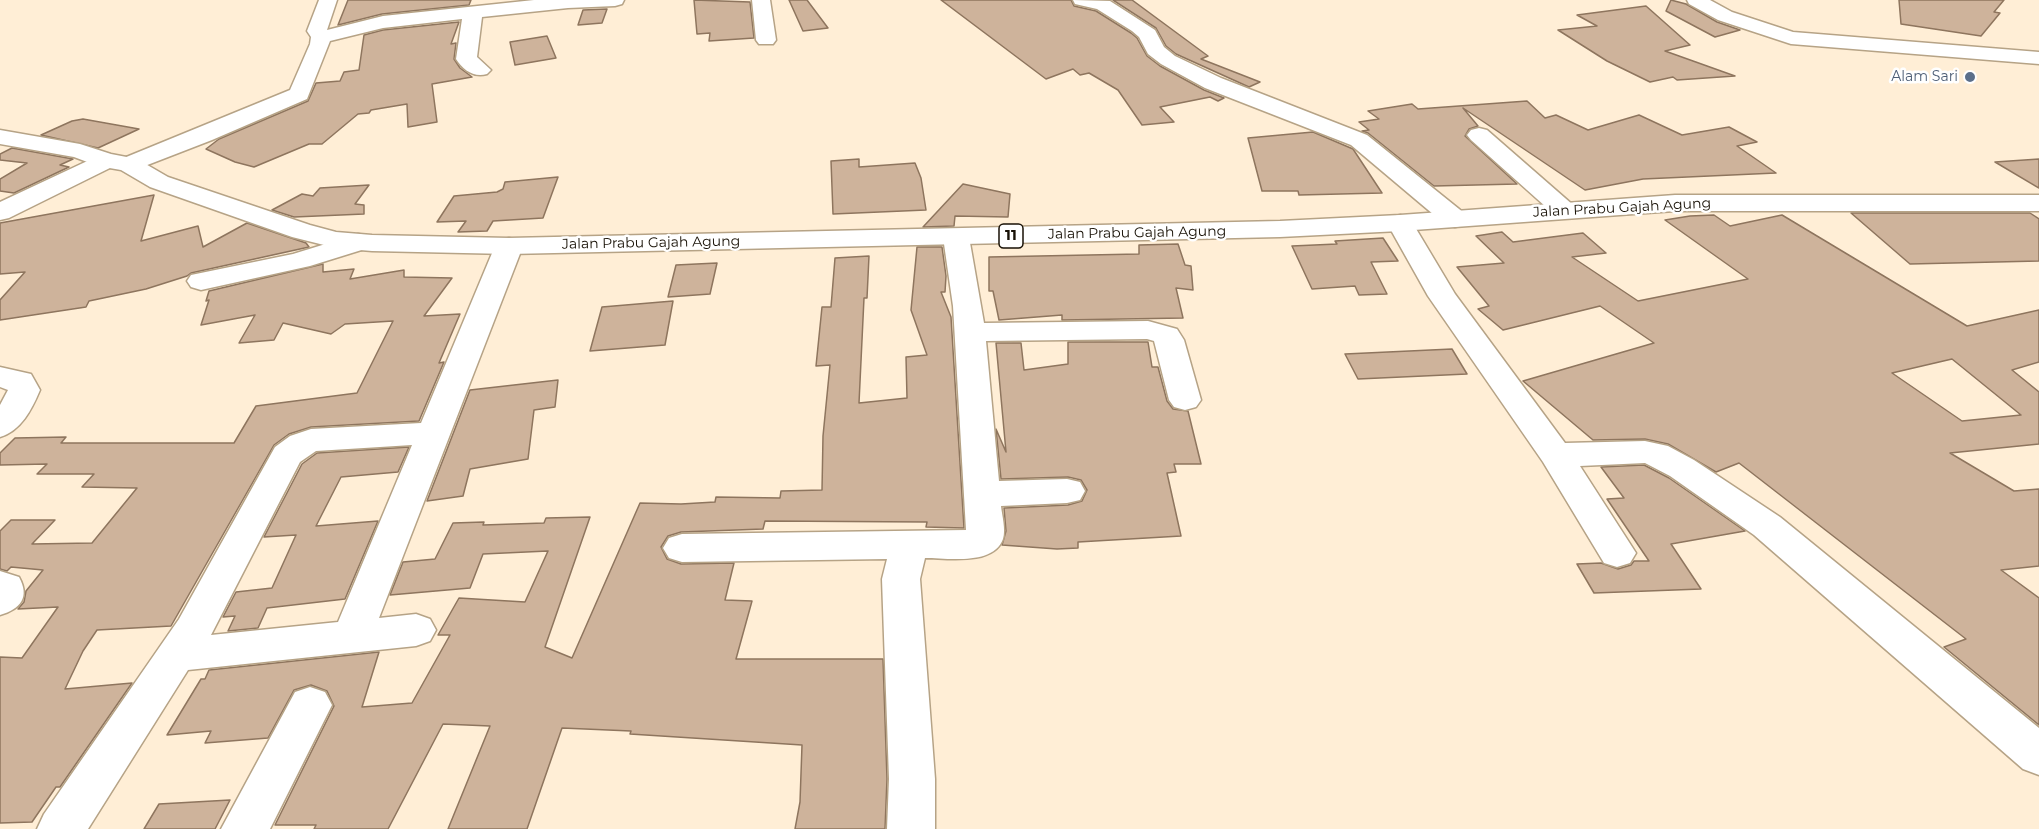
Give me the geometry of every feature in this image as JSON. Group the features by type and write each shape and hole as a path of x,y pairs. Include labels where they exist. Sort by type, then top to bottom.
{"main road":[{"path":"0,212 118,162 204,135 299,94 320,44 321,37 317,31 328,0"},
{"path":"321,37 368,17 383,22 568,2 615,0"},
{"path":"761,0 766,40"},
{"path":"1082,0 1103,5 1139,27 1148,34 1155,50 1190,72 1359,140 1455,219"},
{"path":"1696,0 1725,16 1791,38 2039,58"},
{"path":"473,13 466,59 480,70"},
{"path":"1479,135 1564,210"},
{"name":"Jalan Prabu Gajah Agung","path":"0,137 80,151 118,162 159,183 301,231 336,240 358,242 509,246 956,237 1280,229 1400,223 1675,203 2039,203"},
{"path":"1400,223 1442,296 1556,455 1617,553"},
{"path":"682,548 969,545 981,542 985,537 969,332 964,278 956,237"},
{"path":"201,281 292,263 328,254 358,242"},
{"path":"352,636 509,246"},
{"path":"969,332 1148,330 1159,333 1169,340 1185,400"},
{"path":"0,377 20,381 24,390 18,406 0,426"},
{"path":"61,829 193,630 292,449 311,440 434,433"},
{"path":"1556,455 1646,452 1662,456 1682,468 1767,526 2039,755"},
{"path":"982,495 1067,491"},
{"path":"909,545 901,579 912,779 911,829"},
{"path":"0,586 5,587 4,596 0,600"},
{"path":"177,655 416,630"},
{"path":"245,829 265,795 309,705"}],"building":[{"path":"348,0 471,0 469,5 382,14 338,25"},
{"path":"694,0 750,2 754,38 709,41 710,33 697,34"},
{"path":"789,0 807,0 828,28 803,31"},
{"path":"941,0 1071,0 1074,6 1096,11 1131,33 1137,38 1147,56 1160,66 1224,98 1218,101 1210,97 1160,107 1174,122 1142,125 1118,90 1089,73 1080,75 1073,69 1046,79"},
{"path":"1113,0 1132,0 1208,56 1201,59 1260,82 1249,87 1176,54 1166,46 1156,28"},
{"path":"1671,0 1686,4 1717,22 1740,30 1715,37 1666,11"},
{"path":"1899,0 2004,0 1994,12 2000,13 1981,36 1901,24"},
{"path":"1646,6 1690,45 1665,51 1735,76 1677,80 1673,77 1650,82 1607,61 1558,30 1597,26 1577,15"},
{"path":"607,9 602,23 578,25 583,10"},
{"path":"459,22 451,44 456,43 454,59 460,68 472,77 432,84 437,122 408,127 407,104 371,110 369,113 358,114 322,144 309,144 254,167 235,162 206,149 219,139 308,101 316,83 340,81 344,72 359,70 364,35 383,30"},
{"path":"547,36 556,58 515,65 510,42"},
{"path":"1527,101 1545,118 1556,115 1588,130 1639,115 1682,135 1729,127 1757,142 1737,146 1776,173 1643,179 1585,190 1463,108 1478,126 1469,129 1465,136 1517,184 1434,186 1368,133 1362,131 1369,130 1359,122 1379,119 1368,111 1412,104 1418,109"},
{"path":"83,119 139,129 98,148 41,135 72,121"},
{"path":"1313,132 1353,149 1382,193 1299,195 1298,191 1262,191 1248,138"},
{"path":"12,148 73,159 60,165 69,167 14,193 0,191 0,179 27,163 0,160 0,154"},
{"path":"859,159 859,167 915,163 921,178 926,210 833,214 831,161"},
{"path":"2039,159 2039,188 1995,162"},
{"path":"558,177 543,218 493,221 487,231 458,232 466,221 437,222 454,196 497,192 503,189 505,182"},
{"path":"963,184 1010,194 1008,217 955,216 954,226 923,227"},
{"path":"369,185 355,204 364,205 364,214 294,217 272,210 302,194 313,196 320,188"},
{"path":"154,195 141,241 198,226 203,247 247,223 306,243 309,247 191,273 146,289 89,301 86,307 0,320 0,300 25,272 0,274 0,223"},
{"path":"1851,213 2030,213 2039,219 2039,261 1910,264"},
{"path":"1714,215 1730,226 1782,215 1967,326 2039,310 2039,362 2012,370 2039,392 2039,444 1950,453 2014,491 2039,489 2039,566 2001,570 2039,598 2039,725 1944,647 1966,639 1739,463 1716,472 1668,444 1645,439 1593,440 1523,381 1654,343 1600,306 1503,330 1478,309 1489,306 1457,267 1504,263 1476,236 1502,232 1513,242 1583,233 1606,253 1572,257 1638,301 1748,279 1665,220","holes":["1952,359 2021,415 1962,421 1892,373"]},
{"path":"1383,238 1398,261 1371,262 1387,294 1359,295 1355,286 1312,289 1292,246 1337,244 1335,241"},
{"path":"1178,244 1185,265 1191,266 1193,290 1176,288 1183,318 1062,320 1062,315 999,320 993,291 989,291 989,257 1139,254 1139,245"},
{"path":"917,247 942,247 946,276 945,292 941,292 951,317 964,528 926,527 927,522 765,521 763,529 681,532 668,536 661,547 667,559 681,564 734,563 725,600 752,601 736,659 883,659 887,779 885,829 795,829 800,802 802,745 630,734 631,731 562,728 527,829 448,829 490,726 443,724 388,829 314,829 316,825 275,825 334,706 327,691 311,685 294,690 268,738 205,743 211,731 167,735 201,679 205,679 209,670 379,652 362,707 412,703 450,635 438,635 459,598 525,602 548,551 483,554 470,588 390,595 403,562 435,559 453,523 484,522 483,525 544,523 546,518 590,517 545,647 572,658 640,503 715,502 716,497 780,498 781,491 822,490 823,436 830,365 816,366 822,307 831,307 835,258 869,256 867,298 864,298 859,403 907,398 906,357 927,355 911,310"},
{"path":"717,263 710,294 668,297 676,265"},
{"path":"323,264 323,272 354,269 350,279 404,270 404,277 452,278 424,316 460,314 439,363 444,362 419,421 311,427 289,434 274,445 171,626 97,630 83,651 65,689 132,683 60,787 56,787 32,822 0,823 0,657 22,658 58,607 18,609 24,602 26,591 43,570 11,567 7,571 0,569 0,531 11,520 55,520 32,544 92,543 137,488 82,487 94,474 37,474 47,464 0,465 0,453 15,438 66,437 61,443 234,443 256,406 357,393 393,321 345,324 331,334 283,323 274,340 239,343 255,315 201,325 209,300 206,301 209,291"},
{"path":"673,301 665,345 590,351 602,307"},
{"path":"1068,342 1148,342 1152,367 1158,367 1167,401 1173,409 1188,411 1201,464 1174,464 1176,472 1167,473 1181,536 1078,542 1078,548 1057,549 1002,545 1006,531 1004,508 1068,505 1082,501 1087,490 1081,480 1068,477 1001,479 996,429 1006,452 996,343 1021,343 1024,370 1068,364"},
{"path":"1452,349 1467,374 1358,379 1345,354"},
{"path":"558,380 555,407 534,410 528,459 470,469 463,496 427,501 470,390"},
{"path":"409,447 398,472 341,477 316,526 378,521 345,599 267,608 258,628 228,631 235,616 223,617 236,592 272,588 296,535 264,537 302,464 317,453"},
{"path":"1644,465 1669,478 1745,531 1671,544 1701,589 1594,593 1577,564 1601,563 1618,569 1631,565 1634,561 1649,561 1607,499 1624,498 1601,467"},
{"path":"230,800 215,829 144,829 159,804"}],"place":[{"name":"Alam Sari","path":"1970,77"}]}
